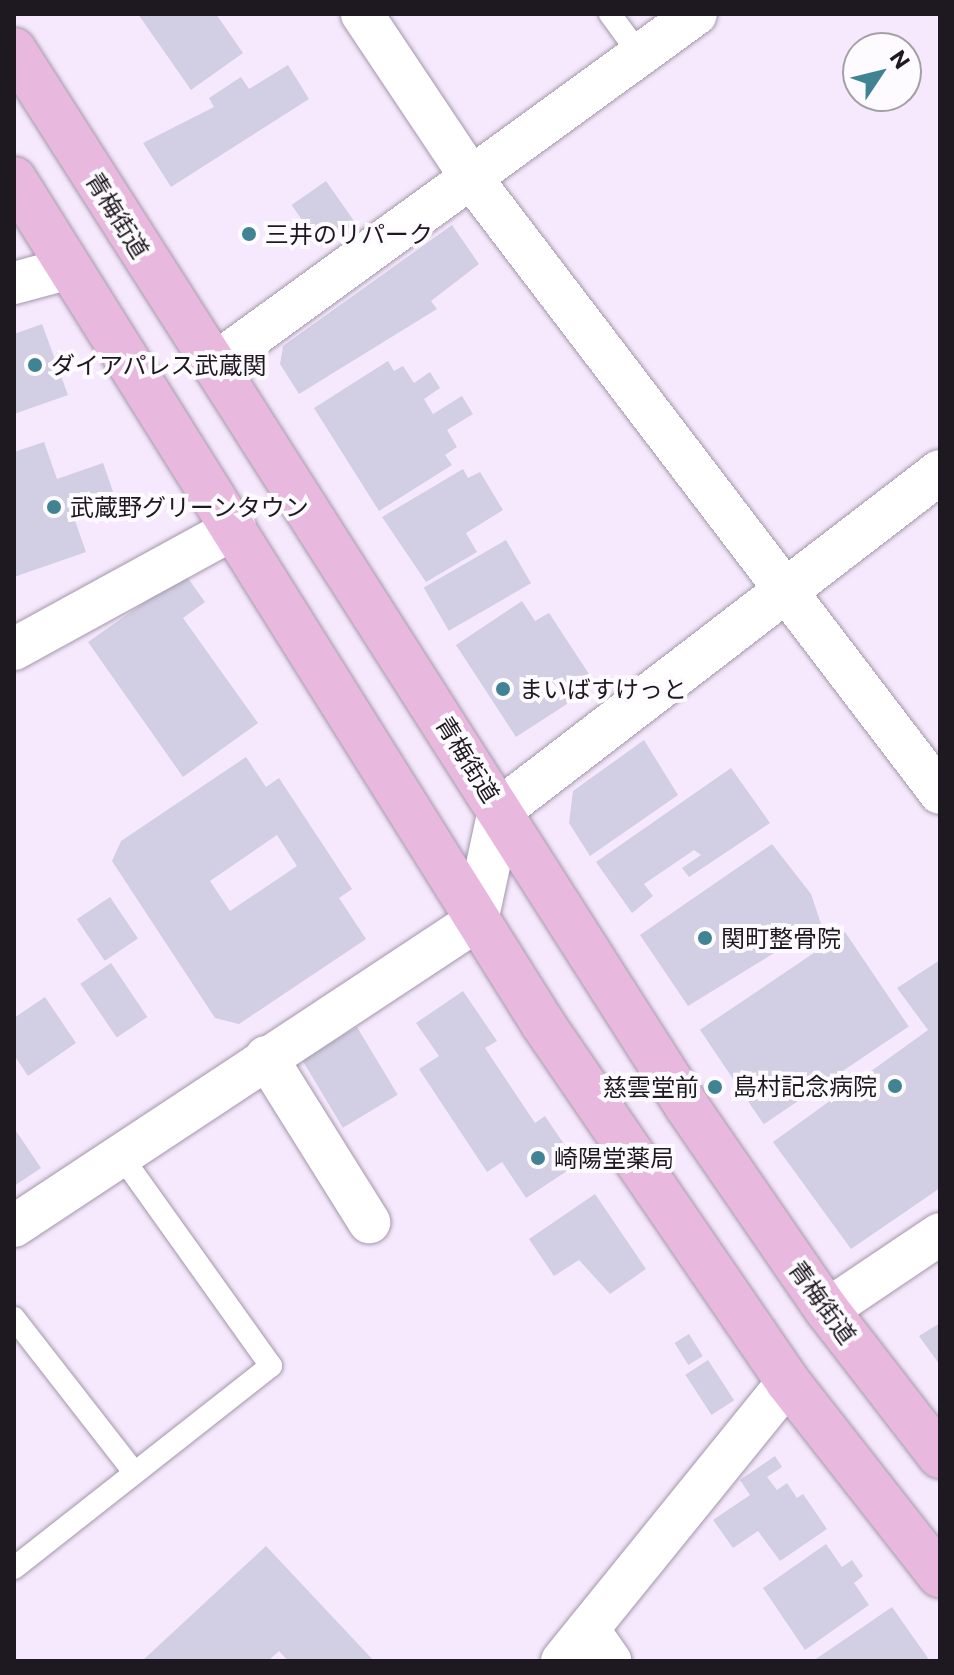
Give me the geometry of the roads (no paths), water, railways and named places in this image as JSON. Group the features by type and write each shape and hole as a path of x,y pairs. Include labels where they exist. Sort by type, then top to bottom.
{"main road":[{"name":"青梅街道","path":"14,50 688,1108 827,1310 940,1456"},
{"path":"14,179 235,528 476,921 788,1382 940,1576"}],"street":[{"path":"362,14 472,179 940,793"},
{"path":"213,365 696,14"},
{"path":"14,283 70,268"},
{"path":"14,1226 119,1153 476,921 500,810 940,472"},
{"path":"14,649 235,528"},
{"path":"266,1057 369,1222"},
{"path":"827,1310 940,1234"},
{"path":"562,1661 599,1645 788,1382"}],"lane":[{"path":"610,14 640,55"},
{"path":"14,1568 133,1471 271,1366 119,1153"},
{"path":"14,1318 133,1471"}],"place":[{"name":"三井のリパーク","path":"249,234"},
{"name":"ダイアパレス武蔵関","path":"35,365"},
{"name":"武蔵野グリーンタウン","path":"54,507"},
{"name":"まいばすけっと","path":"503,689"},
{"name":"関町整骨院","path":"705,938"},
{"name":"島村記念病院","path":"895,1086"},
{"name":"慈雲堂前","path":"715,1087"},
{"name":"崎陽堂薬局","path":"538,1158"}]}
